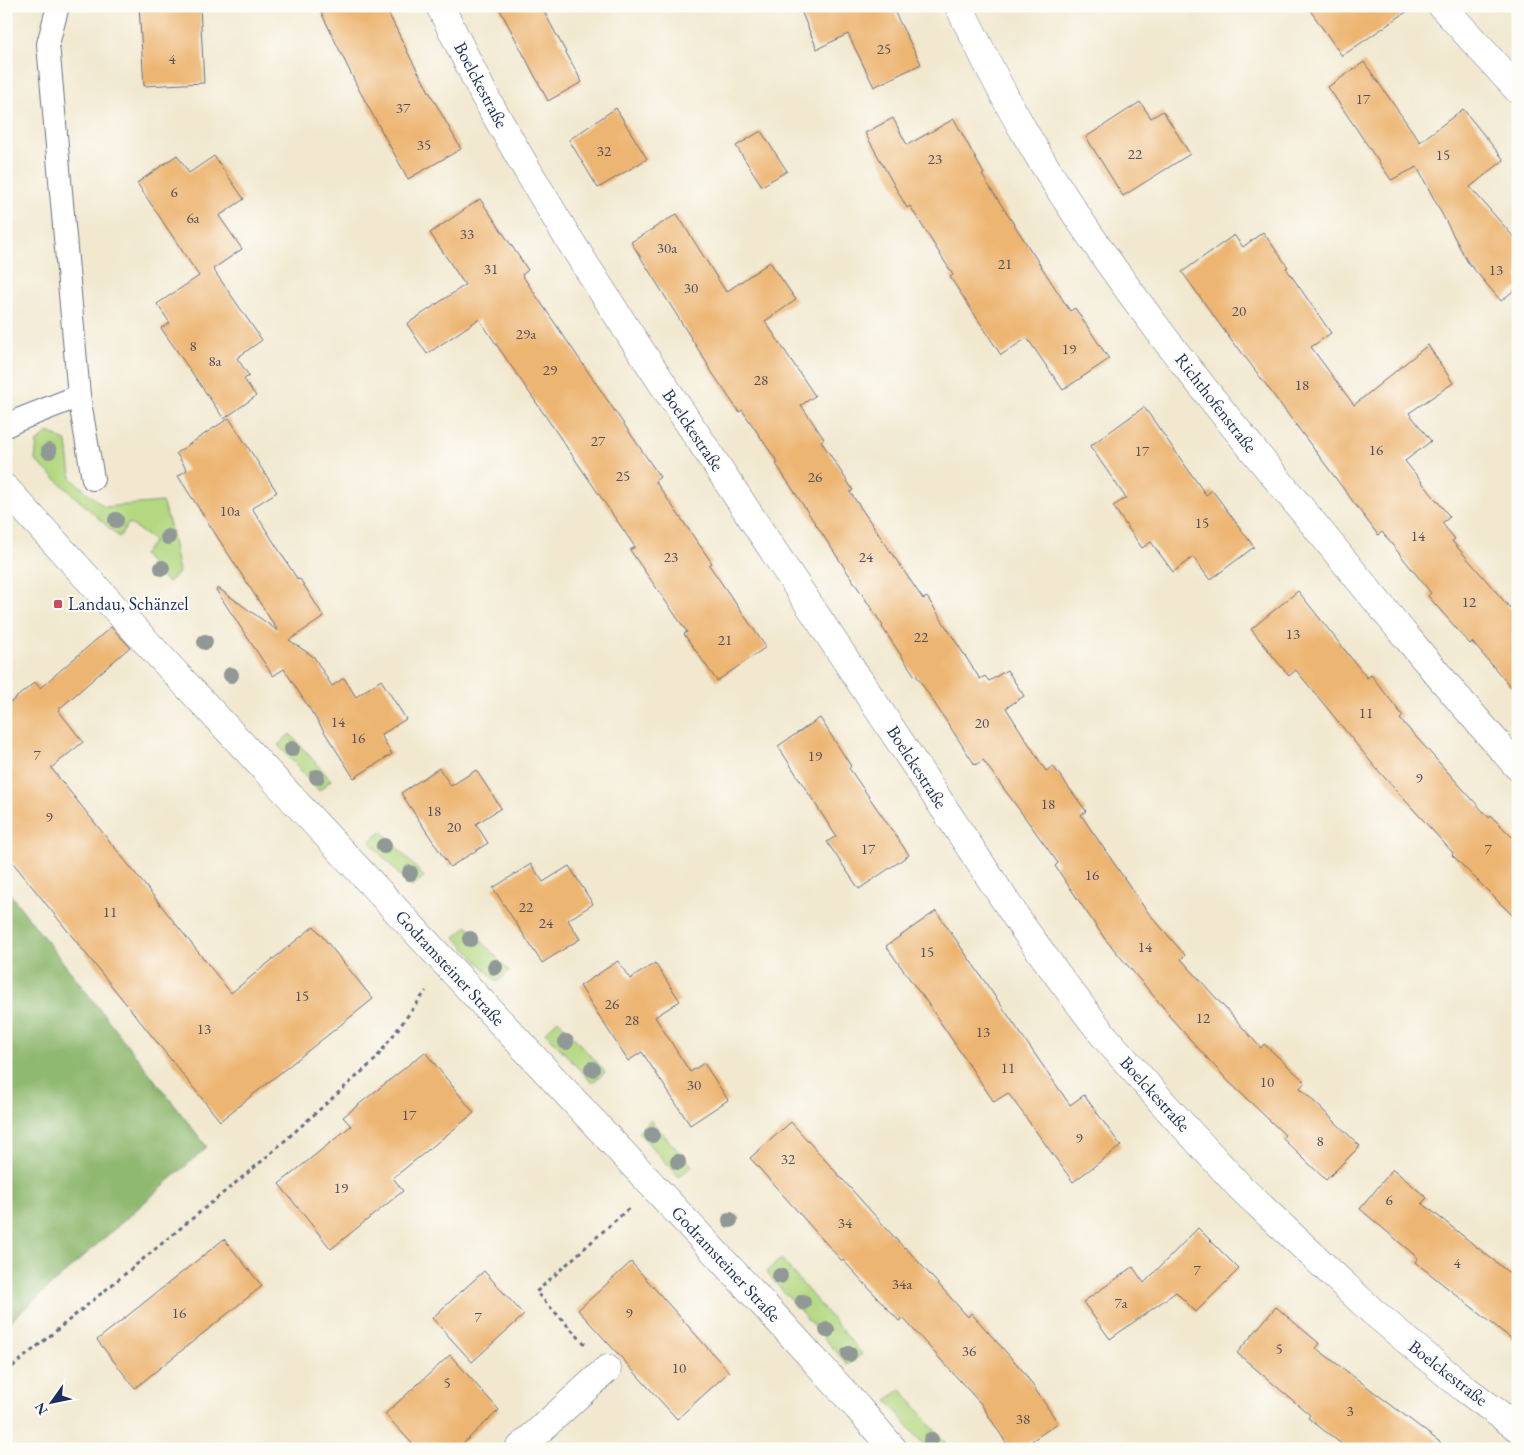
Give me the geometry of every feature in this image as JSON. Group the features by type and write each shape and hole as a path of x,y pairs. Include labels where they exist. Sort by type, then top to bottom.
{"street":[{"name":"Boelckestraße","path":"440,6 484,95 525,166 623,324 1024,929 1062,981 1104,1036 1242,1189 1372,1311 1465,1388 1518,1428"},
{"name":"Richthofenstraße","path":"959,6 1024,132 1081,222 1135,298 1263,463 1467,710 1518,767"},
{"path":"1442,6 1518,90"},
{"name":"Godramsteiner Straße","path":"6,489 183,682 760,1300 858,1408 892,1449"},
{"path":"519,1449 608,1369"}],"lane":[{"path":"58,6 48,44 79,396 93,478"},
{"path":"6,426 79,396"}],"path":[{"path":"6,1372 262,1161 375,1060 430,984"},
{"path":"608,1369 536,1292 631,1206"}],"green space":[{"path":"49,432 67,442 71,478 104,507 162,502 170,525 179,572 167,583 143,555 154,541 129,523 119,537 35,460 37,442"},
{"path":"290,734 331,780 319,791 278,745"},
{"path":"382,831 424,877 411,888 370,842"},
{"path":"6,889 207,1147 6,1325"},
{"path":"468,926 509,971 497,982 455,937"},
{"path":"558,1020 605,1072 592,1083 545,1032"},
{"path":"650,1120 692,1166 679,1177 638,1132"},
{"path":"781,1259 862,1354 848,1365 766,1272"},
{"path":"901,1389 950,1449 927,1449 887,1400"}],"building":[{"path":"139,6 200,6 204,83 144,86"},
{"path":"318,6 385,6 411,59 461,149 408,179 358,88"},
{"path":"498,6 541,6 582,82 548,101"},
{"path":"799,6 904,6 894,11 921,64 874,87 848,34 817,49"},
{"path":"1307,6 1415,6 1342,56"},
{"path":"1364,62 1420,142 1463,109 1504,160 1470,187 1518,242 1518,287 1501,301 1467,261 1417,167 1391,180 1328,87"},
{"path":"1140,102 1151,118 1163,111 1190,154 1123,196 1086,137"},
{"path":"616,108 647,159 598,188 569,140"},
{"path":"893,118 907,145 954,119 984,174 982,175 1070,311 1075,308 1109,359 1063,390 1027,338 1001,355 950,277 953,275 910,206 907,208 865,133"},
{"path":"761,131 787,171 762,186 736,146"},
{"path":"177,155 189,173 214,156 244,199 219,216 242,249 213,269 262,340 237,358 249,376 244,379 256,396 224,419 161,328 170,323 157,304 199,276 137,183"},
{"path":"480,199 528,270 522,275 660,477 655,481 712,563 709,565 766,647 717,681 684,634 687,632 630,550 635,547 479,319 427,354 407,324 465,285 430,233"},
{"path":"677,214 726,292 770,262 796,300 765,321 815,396 801,405 824,439 821,441 853,490 850,492 923,599 927,597 980,679 985,676 989,681 1007,670 1024,696 1006,708 1046,771 1053,766 1086,811 1081,815 1146,910 1185,955 1181,959 1261,1048 1264,1044 1305,1082 1300,1088 1360,1146 1326,1180 1282,1138 1285,1135 1229,1082 1168,1015 1105,939 1055,866 1058,863 983,760 975,765 882,627 776,464 778,463 742,410 739,412 707,365 631,242"},
{"path":"1263,232 1331,333 1311,347 1354,405 1428,345 1453,383 1409,413 1431,441 1405,461 1450,517 1442,523 1455,539 1452,541 1518,617 1518,695 1472,642 1470,644 1428,596 1431,593 1382,532 1378,535 1236,347 1182,272 1234,235 1243,247"},
{"path":"1144,407 1206,495 1212,490 1254,547 1210,580 1193,557 1173,572 1151,542 1142,548 1113,506 1126,498 1090,446"},
{"path":"229,418 277,492 252,508 324,617 289,640 314,657 332,686 344,678 356,697 381,680 406,719 381,735 392,754 354,778 284,669 273,676 216,590 218,588 278,631 178,476 187,470 176,453"},
{"path":"1298,591 1367,678 1371,675 1403,716 1400,719 1489,818 1491,816 1518,843 1518,921 1452,855 1453,853 1375,767 1296,670 1289,676 1251,629"},
{"path":"111,627 130,647 58,710 83,742 51,768 231,993 314,926 373,999 220,1121 6,854 6,706 35,682 40,688"},
{"path":"820,718 851,766 849,768 909,855 859,889 827,842 836,836 778,746"},
{"path":"439,768 451,786 476,770 501,808 476,824 488,843 450,867 401,793"},
{"path":"531,864 543,882 569,866 593,904 568,920 580,939 542,963 493,888"},
{"path":"936,911 1070,1105 1084,1095 1121,1146 1073,1182 1008,1093 994,1102 920,992 886,946"},
{"path":"618,961 630,979 655,963 680,1001 655,1017 690,1072 704,1063 728,1100 690,1125 642,1052 628,1061 580,986"},
{"path":"425,1052 474,1113 393,1178 403,1191 331,1249 279,1184 351,1126 343,1117"},
{"path":"791,1122 968,1317 971,1313 1023,1371 1058,1423 1020,1449 1010,1449 981,1404 903,1318 899,1321 842,1261 750,1158"},
{"path":"1393,1169 1427,1198 1422,1203 1518,1280 1518,1344 1415,1262 1418,1258 1360,1209"},
{"path":"1198,1228 1239,1269 1196,1312 1176,1292 1110,1339 1083,1302 1133,1267 1144,1283"},
{"path":"224,1239 262,1286 135,1388 97,1340"},
{"path":"631,1262 729,1372 677,1419 578,1310"},
{"path":"484,1271 524,1315 472,1362 432,1318"},
{"path":"1276,1307 1320,1344 1316,1348 1449,1449 1348,1449 1308,1418 1310,1415 1237,1353"},
{"path":"450,1355 499,1410 457,1449 417,1449 385,1414"}],"place":[{"name":"Landau, Schänzel","path":"58,604"}]}
